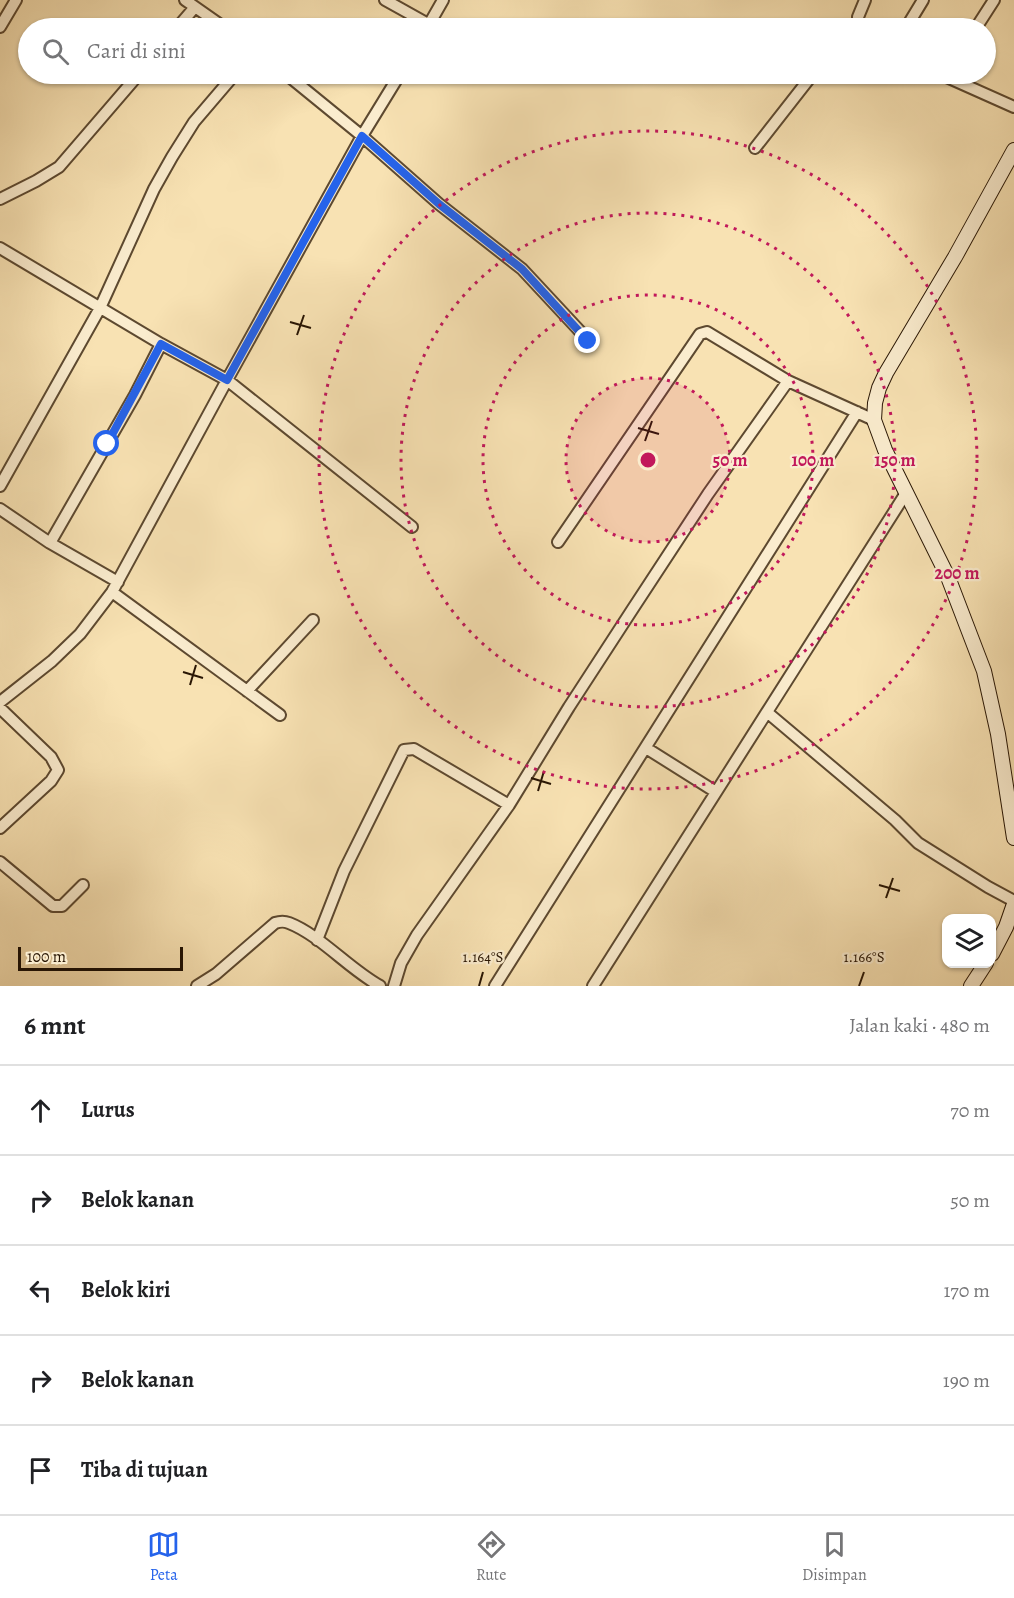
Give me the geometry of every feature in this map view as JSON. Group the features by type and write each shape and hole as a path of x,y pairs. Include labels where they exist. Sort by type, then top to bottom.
{"main road":[{"path":"1014,150 955,257 886,373 877,396 874,420 885,450 948,577 984,671 998,734 1014,838"},
{"path":"996,946 1006,927 1014,902"},
{"path":"971,986 983,968"}],"street":[{"path":"0,27 16,0"},
{"path":"185,0 211,18"},
{"path":"385,0 414,18"},
{"path":"433,18 442,0"},
{"path":"860,18 866,0"},
{"path":"912,18 923,0"},
{"path":"982,18 994,0"},
{"path":"186,18 195,7"},
{"path":"0,199 59,167 130,84"},
{"path":"0,486 100,308 154,189 172,157 194,122 226,84"},
{"path":"298,84 439,204 522,269 588,341"},
{"path":"0,702 52,661 73,640 112,592 362,136 394,84"},
{"path":"755,148 805,84"},
{"path":"966,84 1014,106"},
{"path":"0,248 161,344 227,380 412,527"},
{"path":"558,542 702,332 707,332 788,381 874,420"},
{"path":"50,543 135,395 161,344"},
{"path":"394,986 401,963 417,934 509,805 568,707 638,600 708,494 788,381"},
{"path":"495,986 857,412"},
{"path":"592,986 906,493"},
{"path":"0,509 50,543 118,582"},
{"path":"112,592 280,715"},
{"path":"247,691 313,620"},
{"path":"0,708 51,757 58,770 51,781 0,828"},
{"path":"768,713 895,820 918,843 1014,902"},
{"path":"646,748 716,792"},
{"path":"317,940 344,871 404,750 414,749 509,805"},
{"path":"0,862 53,906 62,906 83,885"},
{"path":"197,986 216,974 275,923 283,921 291,923 317,940 353,969 380,986"}],"route":[{"path":"107,444 161,344 227,380 362,136 439,204 522,269 588,341"}]}
